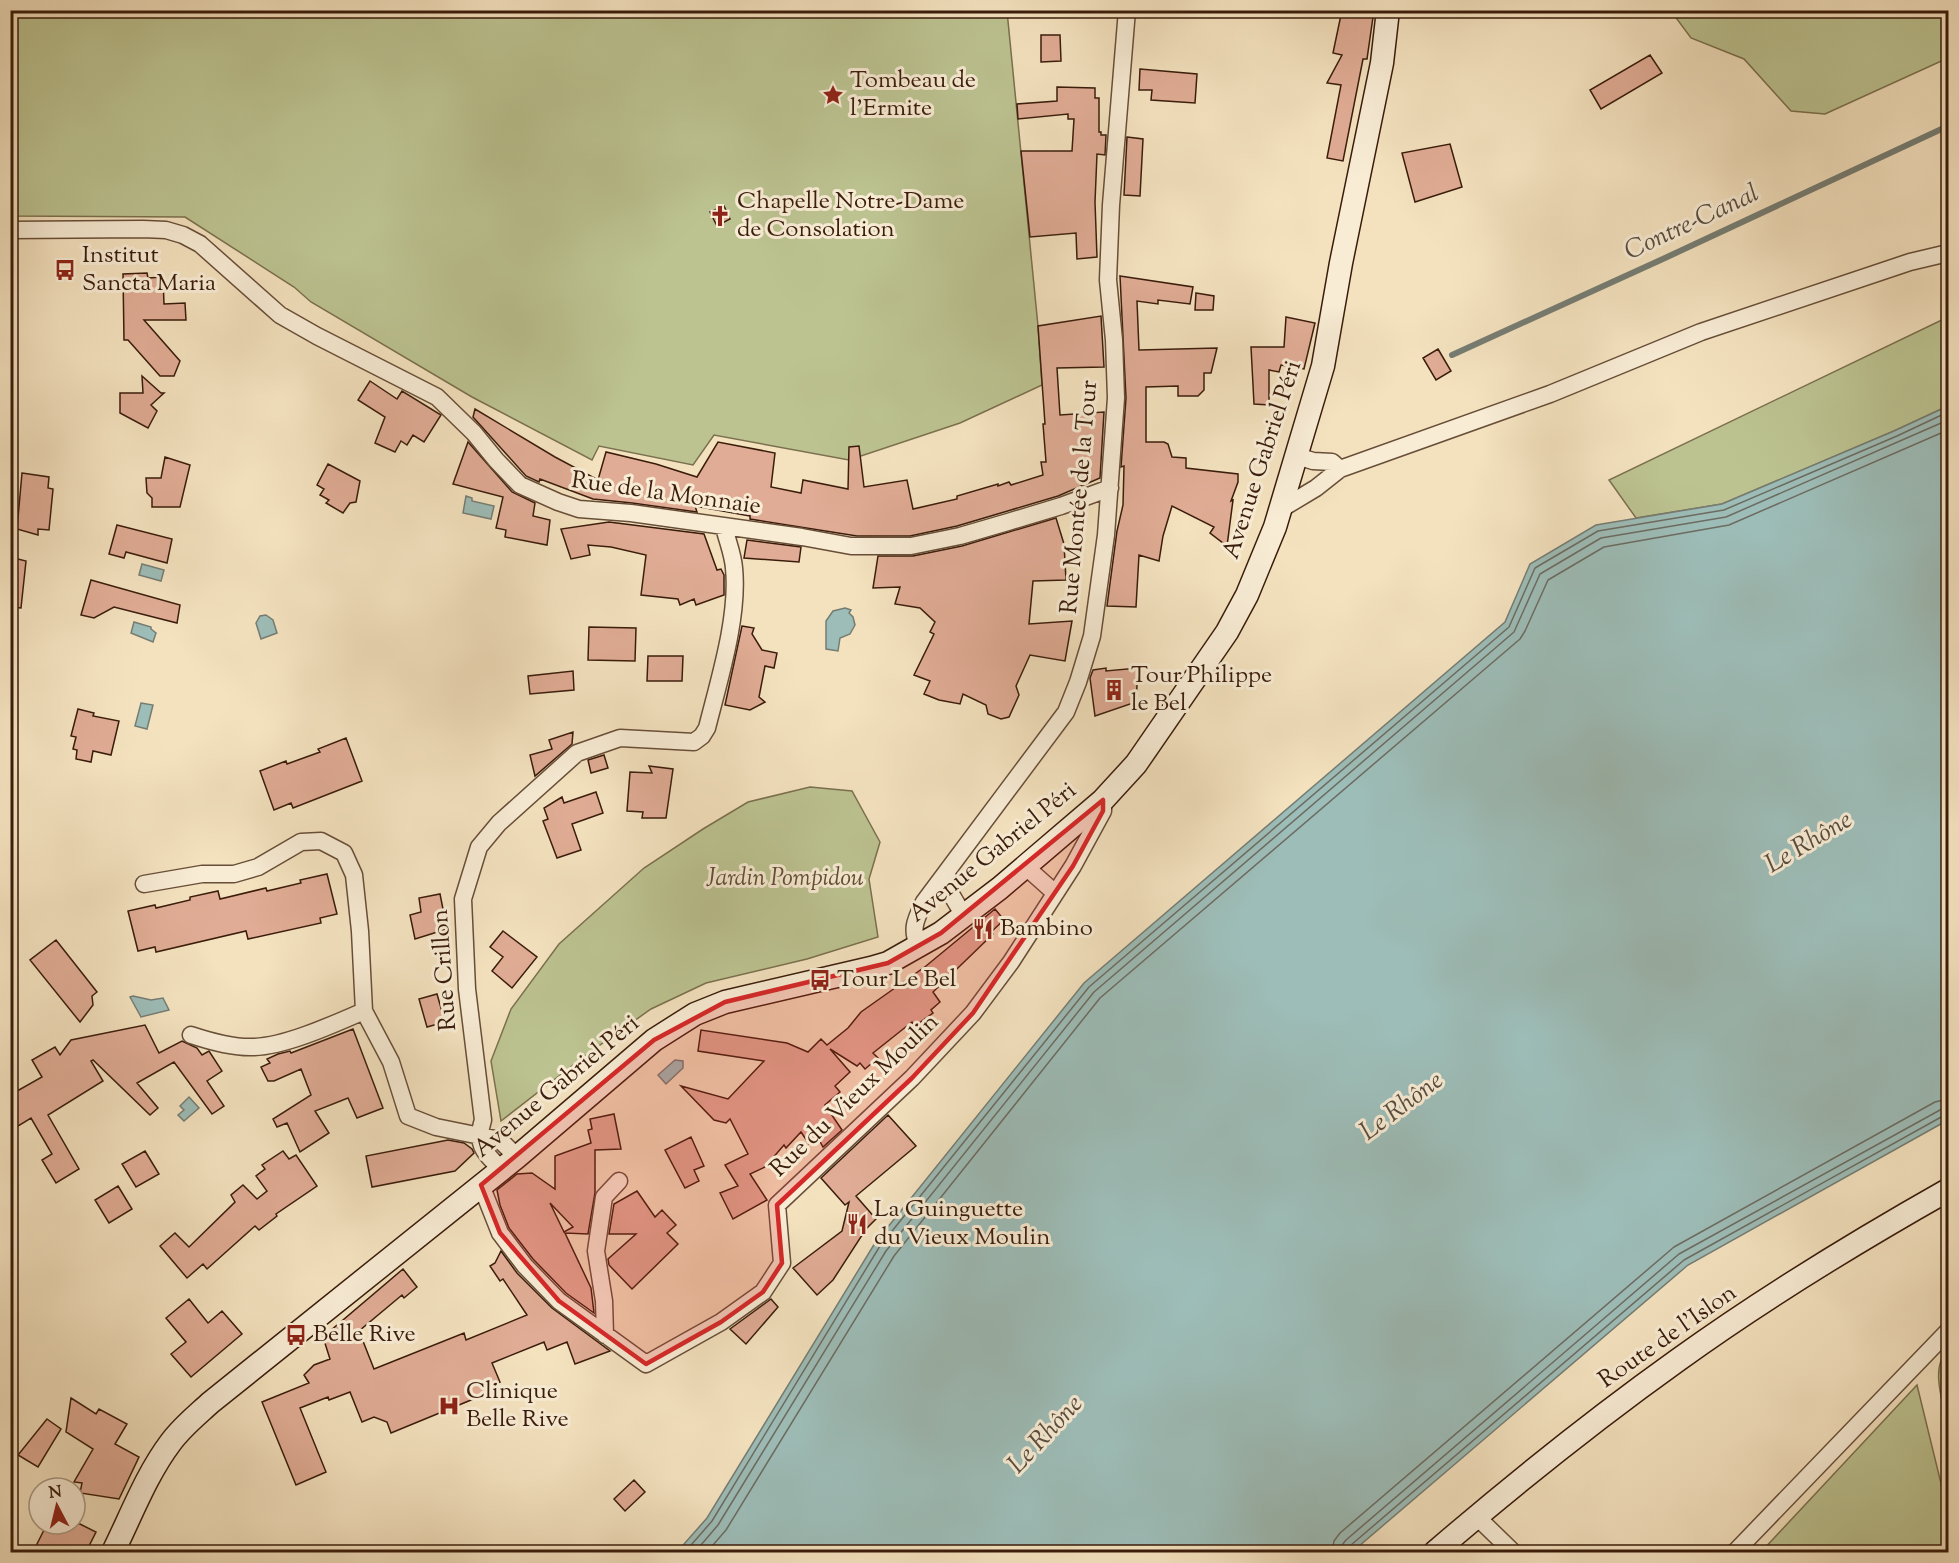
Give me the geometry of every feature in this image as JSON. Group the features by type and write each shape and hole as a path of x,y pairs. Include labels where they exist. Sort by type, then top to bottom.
{"main road":[{"name":"Avenue Gabriel Péri","path":"113,1552 157,1463 179,1432 210,1403 509,1163 654,1040 695,1014 724,1002 871,968 888,963 919,947 964,916 1026,867 1103,800 1136,764 1227,632 1263,556 1281,509 1323,366 1341,263 1382,63 1388,10"},
{"name":"Route de l'Islon","path":"1435,1552 1550,1456 1679,1359 1815,1269 1948,1190"}],"street":[{"name":"Rue Montée de la Tour","path":"919,947 914,937 915,921 924,902 1066,712 1092,636 1099,595 1110,488 1116,398 1114,340 1108,280 1111,205 1126,10"},
{"name":"Rue de la Monnaie","path":"10,230 166,230 200,244 280,315 437,397 474,433 520,485 579,509 631,513 851,546 911,546 960,536 1061,507 1110,488"},
{"path":"1281,509 1316,488 1340,469 1550,394 1701,332 1910,262 1948,253"},
{"path":"1297,456 1313,461 1332,462 1340,469"},
{"name":"Rue Crillon","path":"478,1134 483,1120 467,989 463,899 479,847 499,823 577,753 620,738 694,742 702,736 707,728 722,665 735,592 734,565 724,527"},
{"name":"Rue du Vieux Moulin","path":"481,1185 500,1233 525,1266 559,1301 646,1364 721,1322 763,1292 782,1263 777,1205 912,1078 973,1013 1011,962 1095,829 1103,811 1103,800"},
{"path":"144,884 202,874 234,874 258,867 301,842 321,841 344,853 354,875 360,931 363,1011 391,1062 408,1116 436,1127 500,1140 509,1163"},
{"path":"1026,867 1055,893"},
{"path":"947,874 951,894 964,916"},
{"path":"191,1035 254,1047 303,1035 363,1011"},
{"path":"605,1335 604,1301 597,1251 604,1197 619,1181"},
{"path":"1735,1552 1948,1331"},
{"path":"1477,1517 1513,1552"}],"highlighted area":[{"path":"1103,800 1103,811 1073,866 973,1013 912,1078 777,1205 782,1263 763,1292 721,1322 646,1364 559,1301 500,1233 481,1185 654,1040 725,1002 888,963 941,933"}],"green space":[{"path":"10,11 1007,11 1042,385 960,423 849,460 714,435 693,465 599,446 592,460 472,397 311,302 294,287 185,217 11,216"},
{"path":"1671,11 1948,11 1948,58 1825,114 1791,111 1744,59 1691,38"},
{"path":"1948,317 1948,406 1722,504 1636,518 1609,480"},
{"name":"Jardin Pompidou","path":"810,787 852,791 880,842 869,879 878,937 807,959 706,983 651,1009 586,1055 501,1121 491,1061 511,1009 559,944 644,868 703,829 748,802"},
{"path":"1948,1352 1948,1426 1939,1387 1939,1366 1942,1358"},
{"path":"1917,1385 1948,1512 1948,1552 1761,1552"}],"water":[{"name":"Le Rhône","path":"1948,406 1948,1120 1688,1265 1352,1552 677,1552 707,1518 875,1243 1084,983 1505,622 1530,564 1596,525 1722,504"},
{"path":"466,496 472,498 472,501 494,506 491,519 463,513"},
{"path":"142,564 164,570 161,581 139,575"},
{"path":"845,608 851,610 849,613 855,625 850,634 840,638 838,651 826,649 826,621 833,611"},
{"path":"266,615 273,620 277,633 261,639 256,623 260,616"},
{"path":"134,622 151,627 156,633 153,642 131,633"},
{"path":"141,703 153,705 147,729 135,726"},
{"path":"130,997 151,1000 163,998 169,1010 141,1017"},
{"path":"675,1060 683,1061 683,1068 666,1084 658,1075"},
{"path":"189,1097 199,1108 184,1121 178,1115 184,1110 180,1106"}],"building":[{"path":"1342,10 1374,10 1367,59 1363,59 1343,161 1327,158 1341,85 1327,83 1342,55 1333,53"},
{"path":"1041,35 1060,35 1061,61 1041,62"},
{"path":"1650,55 1662,73 1601,109 1590,90"},
{"path":"1140,69 1197,74 1195,103 1151,100 1152,90 1139,90"},
{"path":"1057,87 1095,88 1095,98 1099,98 1099,132 1101,135 1106,135 1105,155 1097,154 1095,202 1097,257 1077,259 1076,233 1030,237 1021,151 1072,151 1074,119 1068,119 1068,114 1018,119 1017,104 1057,101"},
{"path":"1127,137 1143,139 1140,196 1124,195"},
{"path":"1450,144 1462,187 1415,202 1402,153"},
{"name":"Chapelle Notre-Dame de Consolation","path":"724,206 730,219 717,226 710,212"},
{"path":"147,273 148,278 163,277 164,304 185,303 186,320 144,320 180,361 174,376 160,376 128,340 124,340 123,274"},
{"path":"1120,276 1193,287 1190,304 1158,300 1158,304 1137,301 1139,350 1217,348 1211,373 1204,373 1204,390 1198,396 1178,396 1178,386 1146,387 1146,442 1168,444 1172,457 1186,458 1186,468 1238,474 1238,482 1231,501 1233,500 1227,546 1210,533 1214,527 1172,506 1163,536 1159,561 1139,555 1136,607 1107,606 1117,531 1123,505 1124,466 1121,467 1126,398"},
{"path":"1196,293 1214,296 1213,310 1195,310"},
{"path":"1101,316 1104,367 1057,368 1060,415 1104,412 1100,478 1058,496 957,526 910,536 857,536 750,519 750,516 695,506 697,512 593,499 526,476 473,417 475,409 598,480 606,452 697,477 718,442 775,453 771,487 801,493 803,480 848,489 849,447 859,446 864,487 907,480 913,509 957,499 957,496 998,484 998,486 1009,482 1011,485 1043,475 1041,462 1046,462 1043,424 1045,424 1038,326"},
{"path":"1286,317 1315,323 1304,369 1281,365 1279,372 1269,370 1269,405 1254,404 1251,347 1284,347"},
{"path":"1438,349 1451,371 1436,380 1423,358"},
{"path":"142,376 161,393 164,393 151,405 157,411 148,428 120,413 120,393 143,393"},
{"path":"370,381 397,399 402,391 441,415 424,442 413,435 407,445 401,441 395,452 375,443 385,417 358,400"},
{"path":"468,442 512,492 535,503 533,516 550,520 547,545 505,537 506,530 496,528 503,497 453,484"},
{"path":"165,457 190,465 180,507 152,507 152,498 147,493 146,478 161,478"},
{"path":"328,464 360,481 356,502 350,503 343,513 326,503 329,500 320,495 324,489 317,485"},
{"path":"22,473 49,477 48,488 53,489 49,530 38,529 38,535 17,529"},
{"path":"1056,518 1064,544 1066,580 1033,581 1029,624 1072,621 1065,661 1030,655 1016,686 1019,695 1009,717 1001,719 988,714 986,705 963,694 960,704 924,694 930,681 914,675 934,634 930,632 935,622 920,608 895,604 900,587 873,588 878,556 913,556 962,546"},
{"path":"609,522 704,534 717,570 721,569 724,575 724,595 696,605 694,599 680,605 678,599 641,595 646,555 611,547 588,545 590,555 571,559 561,529"},
{"path":"117,525 172,539 167,563 126,552 124,558 109,554"},
{"path":"747,540 801,547 799,562 744,558"},
{"path":"10,557 26,561 21,608 10,607"},
{"path":"91,580 180,605 177,623 114,607 94,618 81,615"},
{"path":"742,626 754,628 752,634 762,650 777,653 774,668 765,666 759,697 765,702 750,710 725,705"},
{"path":"589,627 636,628 635,661 588,660"},
{"path":"648,656 683,656 682,681 647,681"},
{"name":"Tour Philippe le Bel","path":"1106,668 1106,671 1138,668 1136,702 1095,716 1090,678 1093,670"},
{"path":"573,671 574,690 530,694 528,676"},
{"path":"78,709 94,713 93,716 119,721 111,755 93,751 91,762 76,759 77,750 73,749 76,737 71,736"},
{"path":"573,732 572,744 535,776 530,755 552,749 549,740"},
{"path":"346,738 362,781 293,808 291,803 274,810 260,771 320,752 318,749"},
{"path":"604,755 608,768 591,773 588,760"},
{"path":"649,766 673,769 666,818 642,818 643,812 627,811 630,772 652,773"},
{"path":"596,792 603,813 572,824 581,850 557,858 543,821 548,819 544,808 562,797 564,803"},
{"path":"327,874 337,914 320,918 321,923 248,939 246,931 156,952 155,947 138,951 128,911 155,905 156,908 218,891 220,899 266,888 267,891"},
{"path":"440,894 447,929 415,939 410,915 421,912 419,898"},
{"path":"995,909 1004,920 991,932 993,934 933,992 940,1002 931,1010 933,1013 915,1026 912,1022 873,1053 878,1058 865,1069 860,1063 857,1066 830,1049 850,1072 835,1086 840,1092 825,1105 842,1130 823,1147 818,1138 809,1144 801,1132 786,1148 784,1145 765,1167 750,1174 767,1200 733,1219 720,1193 738,1186 725,1165 748,1154 730,1119 726,1123 714,1120 681,1086 728,1099 764,1061 698,1051 701,1030 787,1043 808,1052 821,1039 827,1045 848,1028 861,1012 926,966"},
{"path":"503,931 537,957 512,988 492,971 503,957 490,947"},
{"path":"56,940 97,992 92,996 93,1005 80,1022 30,960"},
{"path":"437,994 445,1022 427,1027 419,999"},
{"path":"145,1025 159,1053 182,1041 197,1048 202,1055 209,1051 222,1071 207,1081 224,1106 212,1114 174,1062 137,1083 158,1108 150,1115 93,1060 91,1061 103,1081 48,1115 79,1169 56,1183 42,1160 52,1154 31,1118 10,1131 10,1095 42,1077 32,1060 55,1047 60,1055 71,1040"},
{"path":"353,1029 383,1108 357,1118 348,1098 315,1111 329,1133 300,1152 287,1123 277,1127 273,1119 311,1095 301,1069 274,1081 268,1081 261,1067 270,1063 267,1059 278,1054 290,1051 291,1053"},
{"path":"614,1114 621,1149 595,1150 595,1193 588,1234 565,1233 591,1288 594,1313 566,1293 533,1259 509,1228 497,1190 517,1174 532,1173 555,1189 555,1156 591,1143 588,1130 592,1129 590,1119","holes":["550,1203 573,1227 564,1232"]},
{"name":"La Guinguette du Vieux Moulin","path":"888,1115 916,1146 856,1196 876,1219 866,1229 833,1280 817,1295 793,1268 842,1231 849,1202 845,1205 821,1178"},
{"path":"691,1137 704,1166 694,1170 699,1181 685,1188 665,1150"},
{"path":"448,1140 464,1143 474,1153 455,1171 372,1187 366,1156"},
{"path":"145,1151 159,1174 136,1187 122,1164"},
{"path":"283,1151 289,1159 296,1155 317,1186 276,1214 277,1216 259,1230 255,1226 207,1269 203,1264 187,1278 160,1246 175,1233 189,1247 235,1202 231,1195 243,1185 257,1199 267,1191 256,1176 265,1169 262,1165"},
{"path":"118,1186 132,1209 109,1223 95,1200"},
{"path":"637,1191 655,1217 662,1210 676,1225 667,1233 678,1244 632,1289 609,1265 608,1259 636,1234 609,1234 614,1204"},
{"path":"501,1251 517,1273 552,1308 610,1351 575,1364 567,1342 547,1350 544,1342 492,1363 500,1382 486,1388 488,1393 391,1433 387,1422 374,1417 362,1422 350,1392 329,1400 328,1397 300,1408 326,1472 296,1485 262,1402 309,1383 304,1375 314,1365 330,1359 323,1337 403,1269 417,1287 404,1298 402,1295 359,1331 374,1369 464,1333 466,1340 527,1315 503,1279 500,1281 490,1266 495,1263"},
{"path":"189,1299 208,1323 222,1311 242,1334 191,1377 171,1354 186,1342 166,1318"},
{"path":"771,1299 778,1307 746,1344 730,1329"},
{"path":"71,1398 96,1414 99,1409 127,1424 115,1444 139,1457 119,1499 87,1494 87,1476 77,1476 93,1449 66,1432"},
{"path":"47,1419 61,1429 38,1467 18,1455"},
{"path":"634,1480 645,1492 625,1511 614,1499"},
{"path":"87,1528 96,1532 86,1552 33,1552 41,1536 87,1536"}],"waterway":[{"name":"Contre-Canal","path":"1452,355 1948,126"}],"place":[{"name":"Tombeau de l'Ermite","path":"833,95"},
{"name":"Chapelle Notre-Dame de Consolation","path":"720,216"},
{"name":"Institut Sancta Maria","path":"65,270"},
{"name":"Tour Philippe le Bel","path":"1114,690"},
{"name":"Bambino","path":"983,929"},
{"name":"Tour Le Bel","path":"820,980"},
{"name":"La Guinguette du Vieux Moulin","path":"857,1224"},
{"name":"Belle Rive","path":"296,1335"},
{"name":"Clinique Belle Rive","path":"449,1406"}]}
